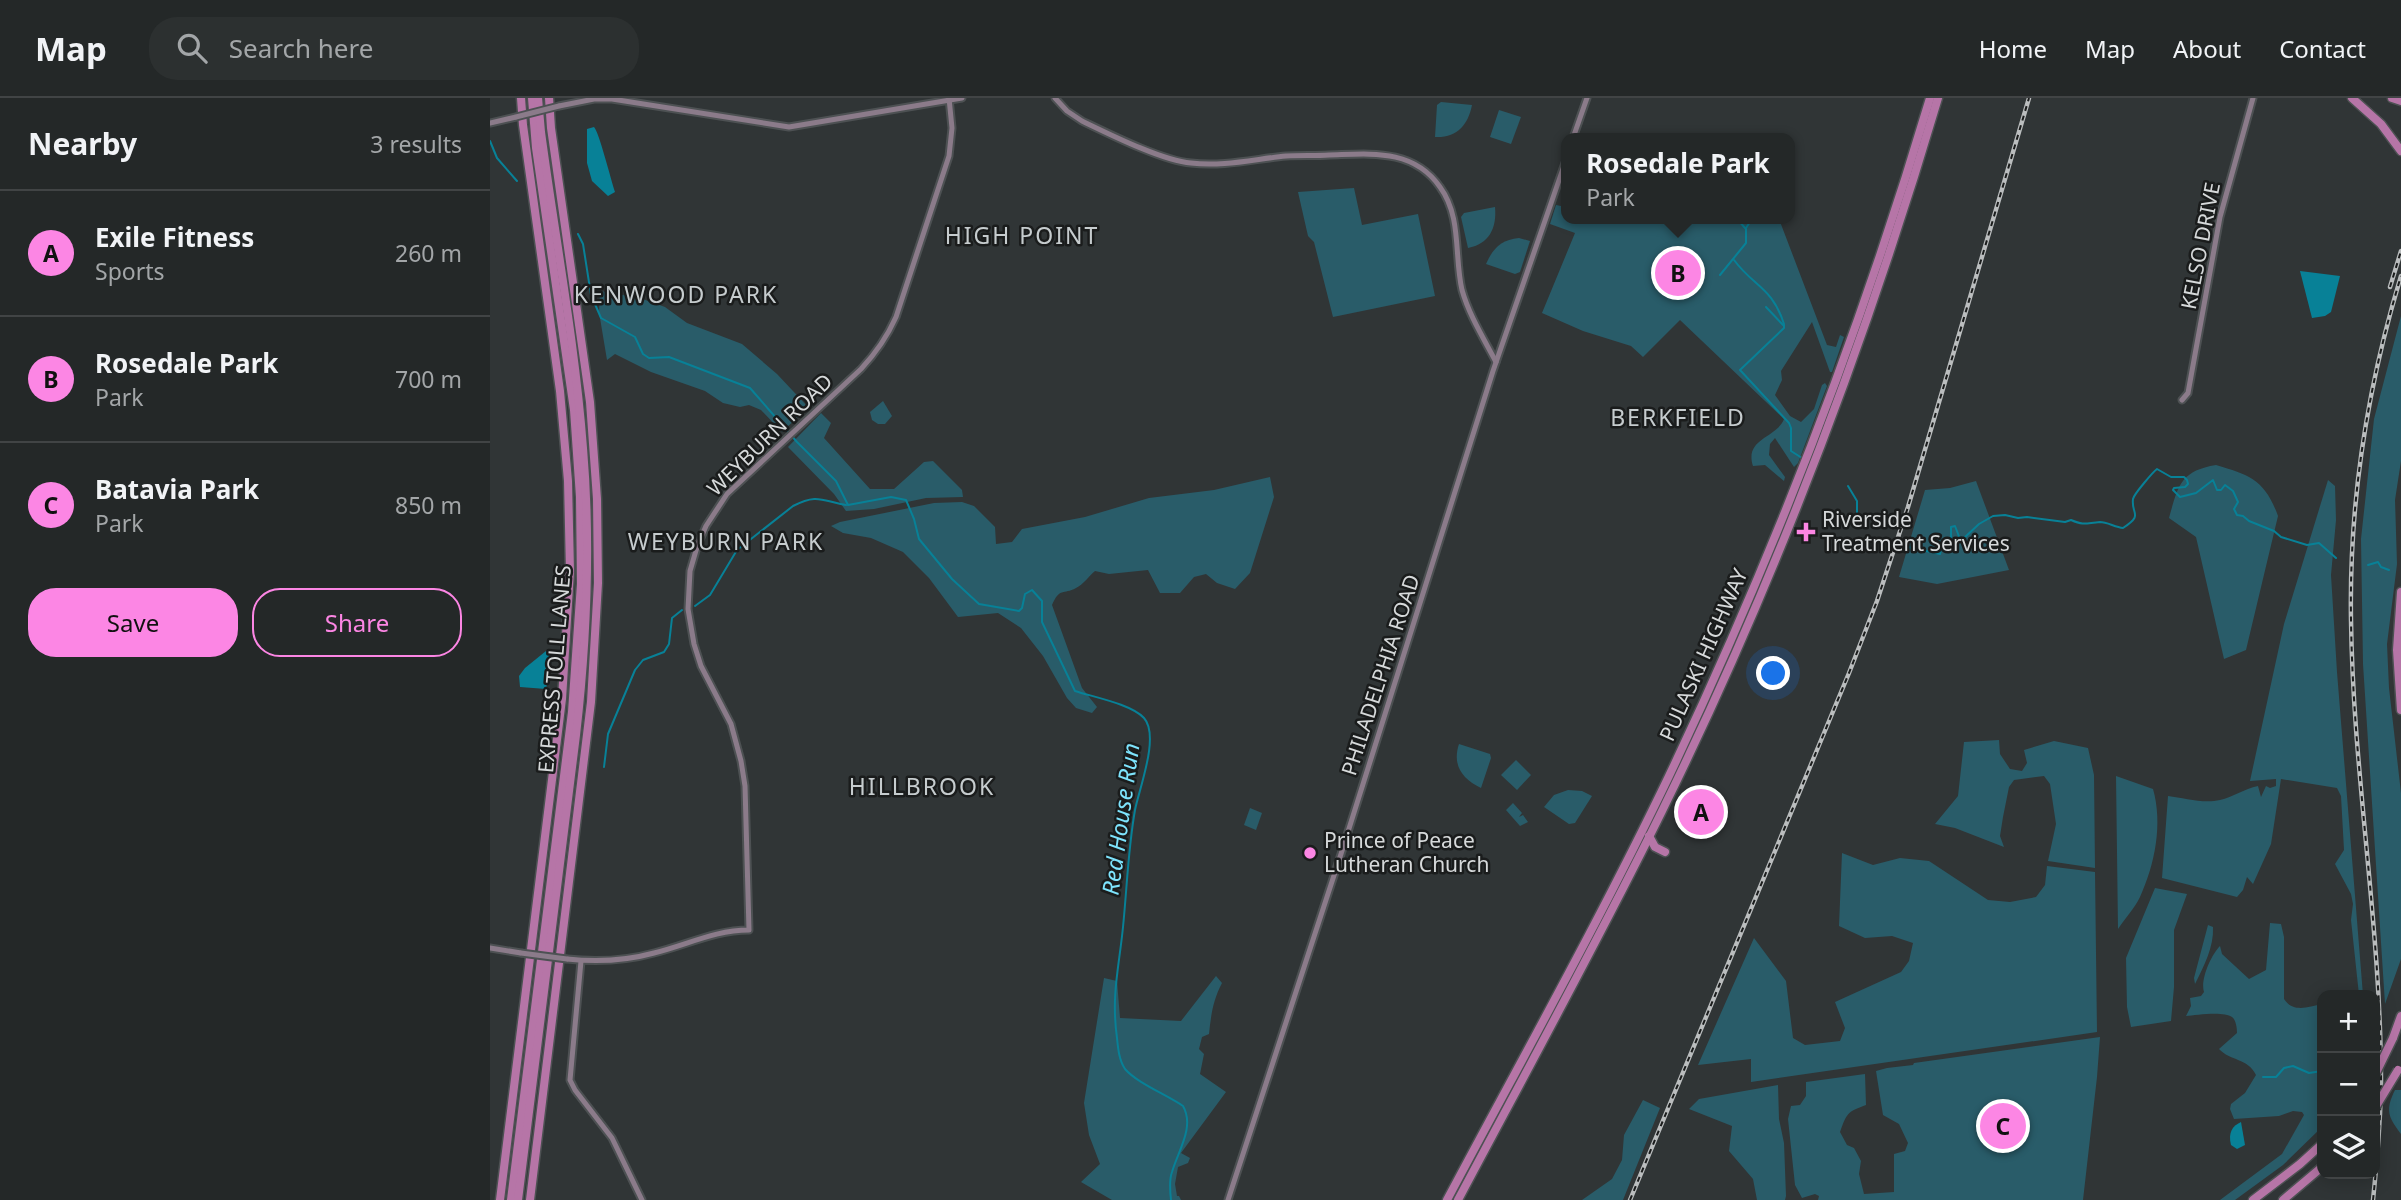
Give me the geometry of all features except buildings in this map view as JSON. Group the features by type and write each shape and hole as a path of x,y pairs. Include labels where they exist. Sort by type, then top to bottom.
{"highway":[{"path":"500,1200 555,761 566,659 570,583 564,425 521,98"},
{"name":"EXPRESS TOLL LANES","path":"511,1200 572,712 579,640 581,569 579,482 572,399 531,98"},
{"name":"EXPRESS TOLL LANES","path":"518,1200 576,734 588,580 587,504 580,411 538,98"},
{"path":"530,1200 589,713 598,576 597,481 590,402 549,98"},
{"name":"PULASKI HIGHWAY","path":"1447,1200 1611,892 1668,778 1733,635 1840,370 1930,98"},
{"name":"PULASKI HIGHWAY","path":"1458,1200 1649,836 1734,656 1809,475 1875,297 1938,98"},
{"path":"2352,98 2381,124 2401,151"},
{"path":"2392,98 2401,101"},
{"path":"2401,592 2397,650 2401,710"},
{"path":"1649,836 1656,847 1665,852"},
{"path":"2380,1065 2401,1016"},
{"path":"2380,1099 2399,1067"},
{"path":"2253,1200 2317,1148"},
{"path":"2283,1200 2317,1171"}],"street":[{"path":"490,123 587,100 612,99 789,127 962,98"},
{"path":"1055,98 1082,121 1181,162 1200,164 1286,156 1373,153 1395,156 1424,169 1437,182 1449,202 1454,220 1464,296 1496,362"},
{"path":"1575,133 1587,98"},
{"name":"KELSO DRIVE","path":"2182,400 2188,393 2220,217 2253,98"},
{"name":"WEYBURN ROAD","path":"581,961 641,957 718,933 749,930 745,786 741,761 731,724 696,652 689,623 688,590 697,547 711,516 734,486 870,359 882,344 896,317 949,156 952,128 949,99"},
{"name":"PHILADELPHIA ROAD","path":"1228,1200 1496,362 1561,174"},
{"path":"490,948 581,961 571,1084 614,1142 642,1200"}],"shaded area":[{"path":"1441,102 1472,105 1468,119 1460,129 1443,137 1435,137 1437,105"},
{"path":"1499,110 1521,117 1511,144 1490,137"},
{"path":"594,127 615,192 608,196 592,181 587,163 587,129"},
{"path":"1354,188 1362,225 1418,214 1435,296 1333,317 1314,242 1308,236 1298,192"},
{"path":"1556,205 1561,206 1561,224 1781,224 1827,345 1836,347 1840,335 1844,337 1830,372 1812,322 1781,371 1782,380 1775,395 1790,416 1801,422 1814,409 1822,385 1825,383 1827,386 1798,463 1794,467 1775,438 1770,444 1769,455 1785,477 1784,481 1765,465 1753,466 1751,457 1757,444 1784,419 1680,320 1643,357 1631,346 1583,331 1542,313 1575,233 1550,224"},
{"path":"1495,207 1495,222 1490,234 1481,243 1468,248 1461,217 1464,213"},
{"path":"1519,238 1530,241 1520,272 1515,274 1486,264 1498,246"},
{"path":"2300,271 2340,276 2331,312 2325,316 2312,318"},
{"path":"600,291 640,298 665,307 687,323 742,344 777,374 808,407 782,432 761,410 749,405 740,407 723,403 705,391 651,372 615,354 607,360 599,312"},
{"path":"2401,316 2401,461 2395,500 2397,564 2387,644 2389,688 2401,793 2401,959 2385,1004 2363,664 2361,539 2374,419"},
{"path":"883,401 892,416 885,424 878,424 872,420 870,412"},
{"path":"821,413 831,423 824,438 870,489 894,489 924,462 933,461 962,490 963,497 926,498 874,509 846,511 834,494 788,447"},
{"path":"2216,465 2255,481 2268,494 2278,516 2246,650 2224,659 2196,537 2169,518 2182,482 2195,471"},
{"path":"1270,477 1274,497 1250,573 1235,589 1217,583 1206,574 1194,577 1180,593 1160,593 1148,570 1109,574 1095,571 1079,587 1057,596 1052,605 1082,688 1097,707 1092,713 1076,708 1067,698 1043,656 1021,628 998,613 958,617 929,578 903,552 871,538 843,533 831,526 934,503 962,502 974,506 995,527 996,544 1012,542 1022,529 1085,517 1149,498 1214,490"},
{"path":"2328,480 2335,486 2336,520 2331,575 2363,990 2358,990 2351,894 2335,864 2344,850 2341,796 2337,788 2281,779 2271,844 2253,884 2247,877 2243,890 2237,897 2162,878 2168,796 2214,801 2258,786 2261,797 2266,786 2276,786 2276,779 2250,781 2284,624"},
{"path":"1976,481 2009,570 1937,584 1899,577 1925,490 1950,488"},
{"path":"546,651 552,658 546,689 520,687 519,676"},
{"path":"1999,740 2000,754 2010,769 2022,771 2027,763 2024,750 2054,741 2088,748 2094,775 2095,868 2048,861 2056,824 2050,784 2044,776 2014,780 2009,787 2000,836 2004,847 1955,828 1935,824 1958,796 1964,742"},
{"path":"1459,744 1490,754 1481,788 1460,771 1457,758"},
{"path":"1516,760 1531,775 1517,790 1501,775"},
{"path":"2116,776 2153,789 2157,816 2156,844 2145,884 2138,901 2118,929"},
{"path":"1568,790 1582,791 1592,796 1575,823 1569,824 1544,807 1554,795"},
{"path":"1513,803 1522,813 1519,817 1523,815 1528,822 1520,826 1506,810"},
{"path":"1250,808 1262,813 1256,830 1244,825"},
{"path":"1842,853 1873,865 1900,858 1929,861 1988,900 2010,902 2036,897 2045,885 2047,866 2095,872 2097,1032 1751,1082 1751,1059 1698,1065 1754,938 1786,981 1793,1038 1805,1045 1840,1041 1845,1028 1835,1002 1901,972 1909,961 1913,943 1892,936 1865,938 1839,926"},
{"path":"2155,888 2187,894 2174,930 2171,1021 2131,1027 2127,1007 2126,958"},
{"path":"2270,923 2281,924 2284,937 2284,999 2296,1008 2317,1005 2317,1132 2283,1165 2235,1200 2220,1200 2282,1154 2304,1115 2302,1112 2293,1111 2279,1116 2234,1119 2231,1104 2245,1093 2256,1075 2244,1062 2219,1049 2237,1033 2234,1020 2223,1014 2186,1016 2191,1006 2190,998 2201,996 2204,992 2207,968 2220,946 2222,954 2249,979 2266,970"},
{"path":"2208,925 2213,927 2212,942 2195,984 2194,978"},
{"path":"1216,976 1222,983 1216,995 1209,1034 1202,1037 1199,1049 1204,1054 1200,1074 1226,1092 1181,1153 1190,1158 1188,1163 1178,1167 1175,1184 1177,1196 1181,1200 1112,1200 1081,1182 1100,1164 1089,1135 1084,1103 1104,978 1117,981 1120,1018 1181,1021"},
{"path":"2100,1037 2083,1200 1818,1200 1819,1196 1815,1194 1802,1198 1795,1185 1788,1119 1791,1106 1800,1105 1806,1096 1806,1082 1865,1074 1866,1105 1848,1114 1840,1132 1861,1161 1859,1174 1864,1194 1894,1192 1894,1154 1905,1151 1908,1143 1899,1124 1883,1115 1876,1071 1914,1063"},
{"path":"1778,1085 1786,1196 1785,1200 1757,1200 1753,1179 1729,1151 1732,1126 1689,1109 1699,1099"},
{"path":"2395,1090 2401,1090 2401,1134 2389,1113"},
{"path":"1643,1100 1660,1108 1623,1200 1582,1200 1612,1179 1622,1160 1624,1135"},
{"path":"2241,1122 2245,1145 2237,1149 2231,1145 2230,1134"}],"waterway":[{"name":"Red House Run","path":"490,141 497,158 517,181"},
{"path":"1720,275 1746,243 1746,229 1742,224"},
{"path":"1746,228 1749,224"},
{"name":"Red House Run","path":"578,234 583,244 591,295 601,318 635,337 643,354 649,358 669,357 750,388 797,442 836,481 848,505 891,497 906,500 919,539 952,579 979,604 1019,611 1025,594 1032,590 1042,601 1042,622 1075,691 1121,705 1144,718 1150,737 1149,749 1131,839 1116,982 1115,1023 1119,1054 1125,1069 1144,1084 1183,1106 1186,1114 1186,1131 1170,1178 1171,1200"},
{"path":"1734,260 1774,302 1784,324"},
{"path":"1766,307 1783,325"},
{"path":"1784,325 1740,370 1789,423 1791,451 1802,458"},
{"path":"1908,547 1940,554 1941,548 1951,540 1951,527 1955,526 1960,539 1964,538 1993,516 2065,522 2071,520 2083,524 2103,522 2123,528 2135,517 2134,496 2157,469 2171,477 2184,477 2187,480 2185,487 2173,490 2180,497 2196,493 2213,480 2217,490 2221,490 2225,485 2233,491 2238,502 2234,509 2237,515 2274,531 2281,537 2307,545 2319,543 2336,558"},
{"path":"1848,486 1857,501 1857,517"},
{"path":"695,606 710,595 737,550 793,506 814,499 846,505"},
{"path":"2368,565 2378,562 2381,567 2389,570"},
{"path":"604,767 608,734 635,670 643,660 664,652 669,644 672,618 682,610"},
{"path":"2263,1077 2276,1077 2284,1068 2293,1066 2309,1073 2317,1072"}],"railway":[{"path":"1630,1200 1877,601 1908,507 2029,98"},
{"path":"2390,287 2401,251"},
{"path":"2373,1200 2381,1103 2380,1030 2353,679 2351,576 2362,446 2379,361 2401,276"}],"place":[{"name":"Rosedale Park","path":"1678,273"},
{"name":"Riverside Treatment Services","path":"1806,532"},
{"name":"Exile Fitness","path":"1701,812"},
{"name":"Prince of Peace Lutheran Church","path":"1310,853"},
{"name":"Batavia Park","path":"2003,1126"}],"district":[{"name":"HIGH POINT","path":"1022,236"},
{"name":"KENWOOD PARK","path":"676,295"},
{"name":"BERKFIELD","path":"1678,418"},
{"name":"WEYBURN PARK","path":"726,542"},
{"name":"HILLBROOK","path":"922,787"}]}
